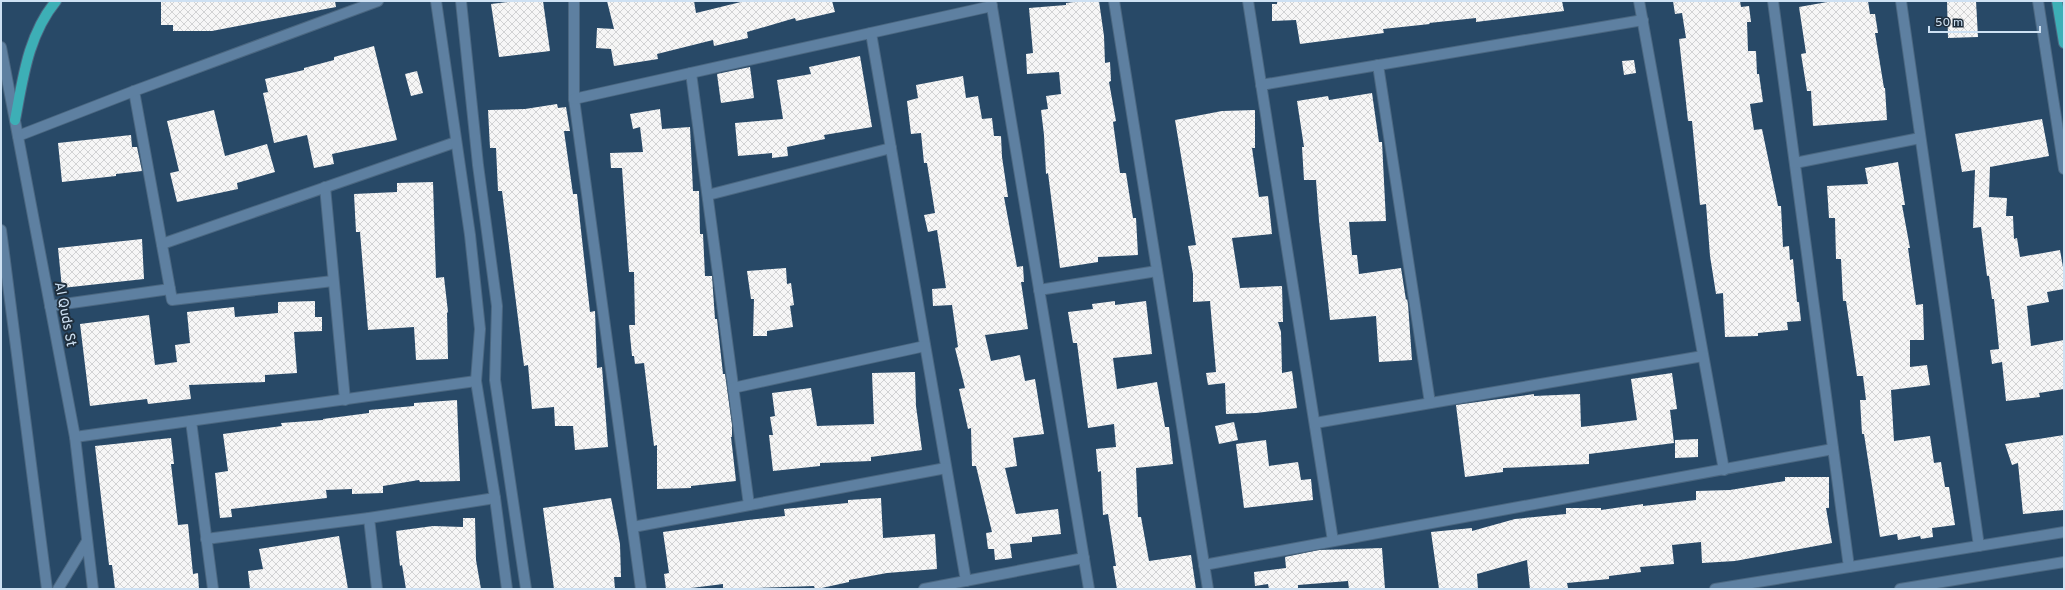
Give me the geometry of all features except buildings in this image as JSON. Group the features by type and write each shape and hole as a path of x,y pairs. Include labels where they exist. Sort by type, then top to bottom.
{"main road":[{"path":"15,120 30,46 45,14 56,1"},
{"path":"2058,1 2064,43"}],"street":[{"path":"18,136 134,90 378,1"},
{"path":"436,1 470,235 480,329 476,381 495,498 507,589"},
{"path":"461,1 478,165 497,306 495,380 526,589"},
{"path":"574,1 574,99 641,589"},
{"path":"1114,1 1208,589"},
{"path":"1248,1 1333,541"},
{"path":"1639,1 1724,470"},
{"path":"1773,1 1849,567"},
{"path":"1901,1 1979,546"},
{"path":"2038,1 2064,169"},
{"path":"574,99 871,33 992,3 1089,589"},
{"path":"1261,85 1643,20"},
{"path":"871,33 966,581"},
{"name":"Al Quds St","path":"1,47 75,437 93,589"},
{"path":"1378,65 1430,403"},
{"path":"692,73 749,505"},
{"path":"134,90 172,300 333,281"},
{"path":"1795,163 1920,138"},
{"path":"162,244 456,142"},
{"path":"708,195 891,148"},
{"path":"325,188 345,400"},
{"path":"1,230 47,589"},
{"path":"1039,290 1157,271"},
{"path":"50,306 170,289"},
{"path":"733,388 925,346"},
{"path":"1315,423 1703,356"},
{"path":"75,437 476,381"},
{"path":"190,421 213,589"},
{"path":"1204,565 1833,449"},
{"path":"633,527 946,468"},
{"path":"206,539 369,518 495,498"},
{"path":"369,518 377,589"},
{"path":"1715,589 2064,532"},
{"path":"58,589 87,541"},
{"path":"924,589 1084,558"},
{"path":"1900,589 2064,562"}]}
